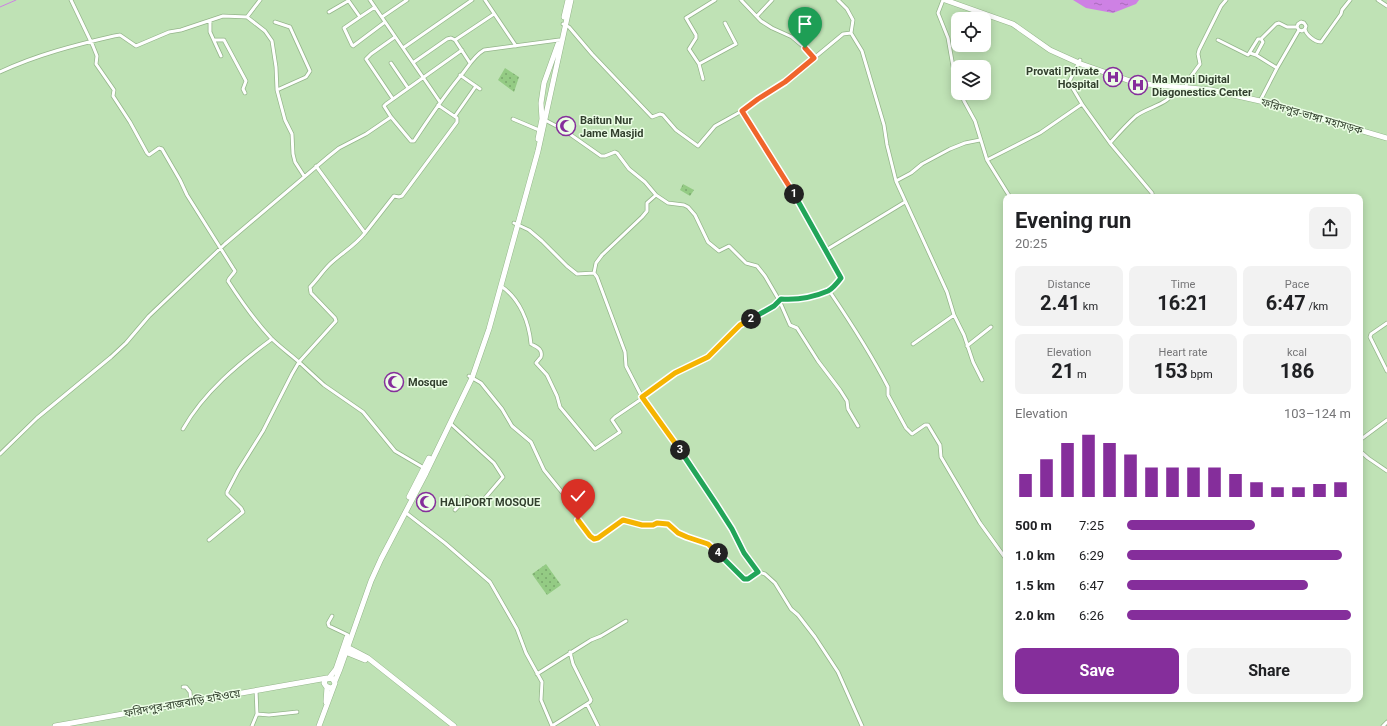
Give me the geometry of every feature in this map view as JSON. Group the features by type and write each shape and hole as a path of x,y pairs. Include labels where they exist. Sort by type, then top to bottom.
{"highway":[{"path":"541,128 545,120 555,73 568,0"},
{"path":"564,24 571,0"},
{"name":"ফরিদপুর-ভাঙ্গা মহাসড়ক","path":"944,0 984,12"},
{"name":"ফরিদপুর-ভাঙ্গা মহাসড়ক","path":"954,0 984,12"},
{"name":"ফরিদপুর-ভাঙ্গা মহাসড়ক","path":"991,14 1014,21 1052,47 1079,61 1136,83 1176,87 1186,86"},
{"path":"488,328 541,128 541,103 544,83 561,41"},
{"name":"ফরিদপুর-ভাঙ্গা মহাসড়ক","path":"1079,61 1137,79 1186,86 1211,87 1261,99 1387,135"},
{"name":"ফরিদপুর-ভাঙ্গা মহাসড়ক","path":"1261,99 1387,138"},
{"path":"406,508 424,468 450,422 470,377 488,328 501,286 506,259"},
{"path":"330,685 340,669 348,635 368,579 406,508 460,399"},
{"path":"330,685 325,680 336,669 371,581 396,526"},
{"path":"345,649 359,652 454,726"},
{"path":"319,726 333,679 328,678"},
{"name":"ফরিদপুর-রাজবাড়ি হাইওয়ে","path":"55,726 328,678"},
{"name":"ফরিদপুর-রাজবাড়ি হাইওয়ে","path":"308,681 330,685"}],"street":[{"path":"71,0 92,42 97,56 96,64 114,90 113,96 130,122 147,153 149,155 160,148 162,149 187,195 234,271 228,281 246,307 272,339 324,385 363,412 395,451 424,468"},
{"path":"247,17 260,0"},
{"path":"330,12 348,0 360,17"},
{"path":"209,540 243,512 241,508 229,497 227,492 238,471 263,431 299,362 336,321 335,318 311,293 310,287 317,281 328,265 360,239 394,196 402,196 457,119 439,103 414,62 371,1 376,0"},
{"path":"400,0 402,4"},
{"path":"382,17 408,0"},
{"path":"403,48 472,0"},
{"path":"485,0 516,46"},
{"path":"703,79 699,64 689,49 696,35 686,18 715,0"},
{"path":"741,0 772,28 792,37 814,58"},
{"path":"757,16 772,0"},
{"path":"838,0 853,20 851,33 862,51 884,126 896,181 947,292 954,315 982,380"},
{"path":"944,0 938,12 948,38 952,60"},
{"path":"1186,86 1200,64 1198,54 1199,50 1221,6 1226,0"},
{"path":"1261,99 1298,28 1299,23 1302,22 1305,24 1307,34 1318,42 1321,42 1350,0"},
{"path":"1378,0 1387,6"},
{"path":"375,8 344,28 352,46 385,22"},
{"path":"455,40 494,14"},
{"path":"0,72 21,62 48,53 120,35 136,46 169,32 181,30 223,16 247,17 265,31 272,41 276,68 276,90 285,120 292,134 295,162 304,176"},
{"path":"210,21 210,32 221,56"},
{"path":"275,22 290,27 310,71 306,77 276,90"},
{"path":"699,64 736,44 726,23"},
{"path":"1250,53 1258,39 1261,39 1278,23 1287,27 1298,28 1302,31 1305,29"},
{"path":"564,24 569,27 592,54 652,117 660,114 662,115 676,130 697,146 700,145 715,126 742,111 785,82 843,34 851,33"},
{"path":"393,99 366,59 396,37"},
{"path":"414,62 447,39 451,38 455,40 470,63"},
{"path":"1256,56 1263,42 1261,39"},
{"path":"214,40 224,40 246,81 243,89 245,93"},
{"path":"1218,40 1248,55 1250,53 1277,68"},
{"path":"462,50 384,106 411,141 414,141 439,103 479,53 484,50 561,41"},
{"path":"1079,61 1069,82 1082,104 1110,143 1152,194"},
{"path":"390,63 408,88"},
{"path":"460,75 480,89"},
{"path":"455,116 476,86"},
{"path":"1110,143 1139,114 1158,106 1173,95 1176,87"},
{"path":"964,100 975,120 987,160 1008,194"},
{"path":"987,160 1040,133 1082,104"},
{"path":"501,286 509,293 525,314 531,344 540,349 542,352 541,357 536,363 547,375 557,396 560,407 596,449 620,432 613,419 675,373 708,357 740,325 774,306 779,300 810,296 829,290 841,278 786,181 742,111"},
{"path":"0,454 37,418 111,357 126,343 149,316 221,248 304,176 339,148 366,134 391,117"},
{"path":"513,119 541,128"},
{"path":"545,120 564,130 601,156 614,152 617,153 629,169 645,182 656,195 666,202 688,207 695,215 708,242 719,251 729,246 746,263 757,266 765,276 779,300 790,325 797,328 818,360 848,400 848,409 858,426"},
{"path":"896,181 914,172 922,164 950,149 964,143 980,140"},
{"path":"316,166 365,233"},
{"path":"656,195 647,203 647,211 642,217 602,255 596,263 594,273 600,281 624,352 626,366 642,397 691,465 724,516 744,553 758,572 765,574 774,583 791,609 798,615 815,637 838,672 862,726"},
{"path":"826,250 905,202"},
{"path":"516,223 529,230 577,274 594,273"},
{"path":"829,290 869,351 888,387 888,395 906,428 912,434 925,425 928,425 940,445 942,456 980,523 1003,555"},
{"path":"913,344 954,315"},
{"path":"1387,323 1371,334 1370,337 1387,371"},
{"path":"968,346 991,327"},
{"path":"183,429 198,406 218,384 235,367 272,339"},
{"path":"470,377 482,384 502,409 512,426 531,442 544,470 574,507 578,520 594,539 598,538 623,520 642,525 668,524 678,533 708,544 744,579 748,579 758,572"},
{"path":"1363,438 1387,420"},
{"path":"450,422 494,463 503,477 479,505 476,505 467,497 455,510"},
{"path":"1363,454 1387,471"},
{"path":"406,508 490,582 514,624 526,653 542,682 541,700 552,726 590,702 590,698 570,652"},
{"path":"332,616 328,623 329,626 348,635"},
{"path":"537,674 590,640 611,631 626,621"},
{"path":"183,687 186,687 190,692 191,702"},
{"path":"252,726 257,714 256,690"},
{"path":"587,704 598,726"},
{"path":"257,714 268,715 297,712"},
{"path":"1383,726 1387,722"}],"green space":[{"path":"505,68 519,77 514,92 498,80"},
{"path":"683,184 694,190 690,196 680,190"},
{"path":"546,564 561,585 547,595 532,574"}],"water":[{"path":"1073,0 1139,0 1136,4 1113,13 1086,8"}],"waterway":[{"path":"0,7 16,0"}],"place":[{"name":"Provati Private Hospital","path":"1113,77"},
{"name":"Ma Moni Digital Diagonestics Center","path":"1138,85"},
{"name":"Baitun Nur Jame Masjid","path":"566,126"},
{"name":"Mosque","path":"394,382"},
{"name":"HALIPORT MOSQUE","path":"426,502"}],"route":[{"path":"578,520 594,539 598,538 618,522 623,520 642,525 653,525 657,523 668,524 678,533 708,544 744,579 748,579 758,572 749,561 732,529 691,465 642,397 675,373 708,357 740,325 774,306 779,300 810,296 829,290 841,278 776,164 742,111 785,82 814,58 805,48"}]}
